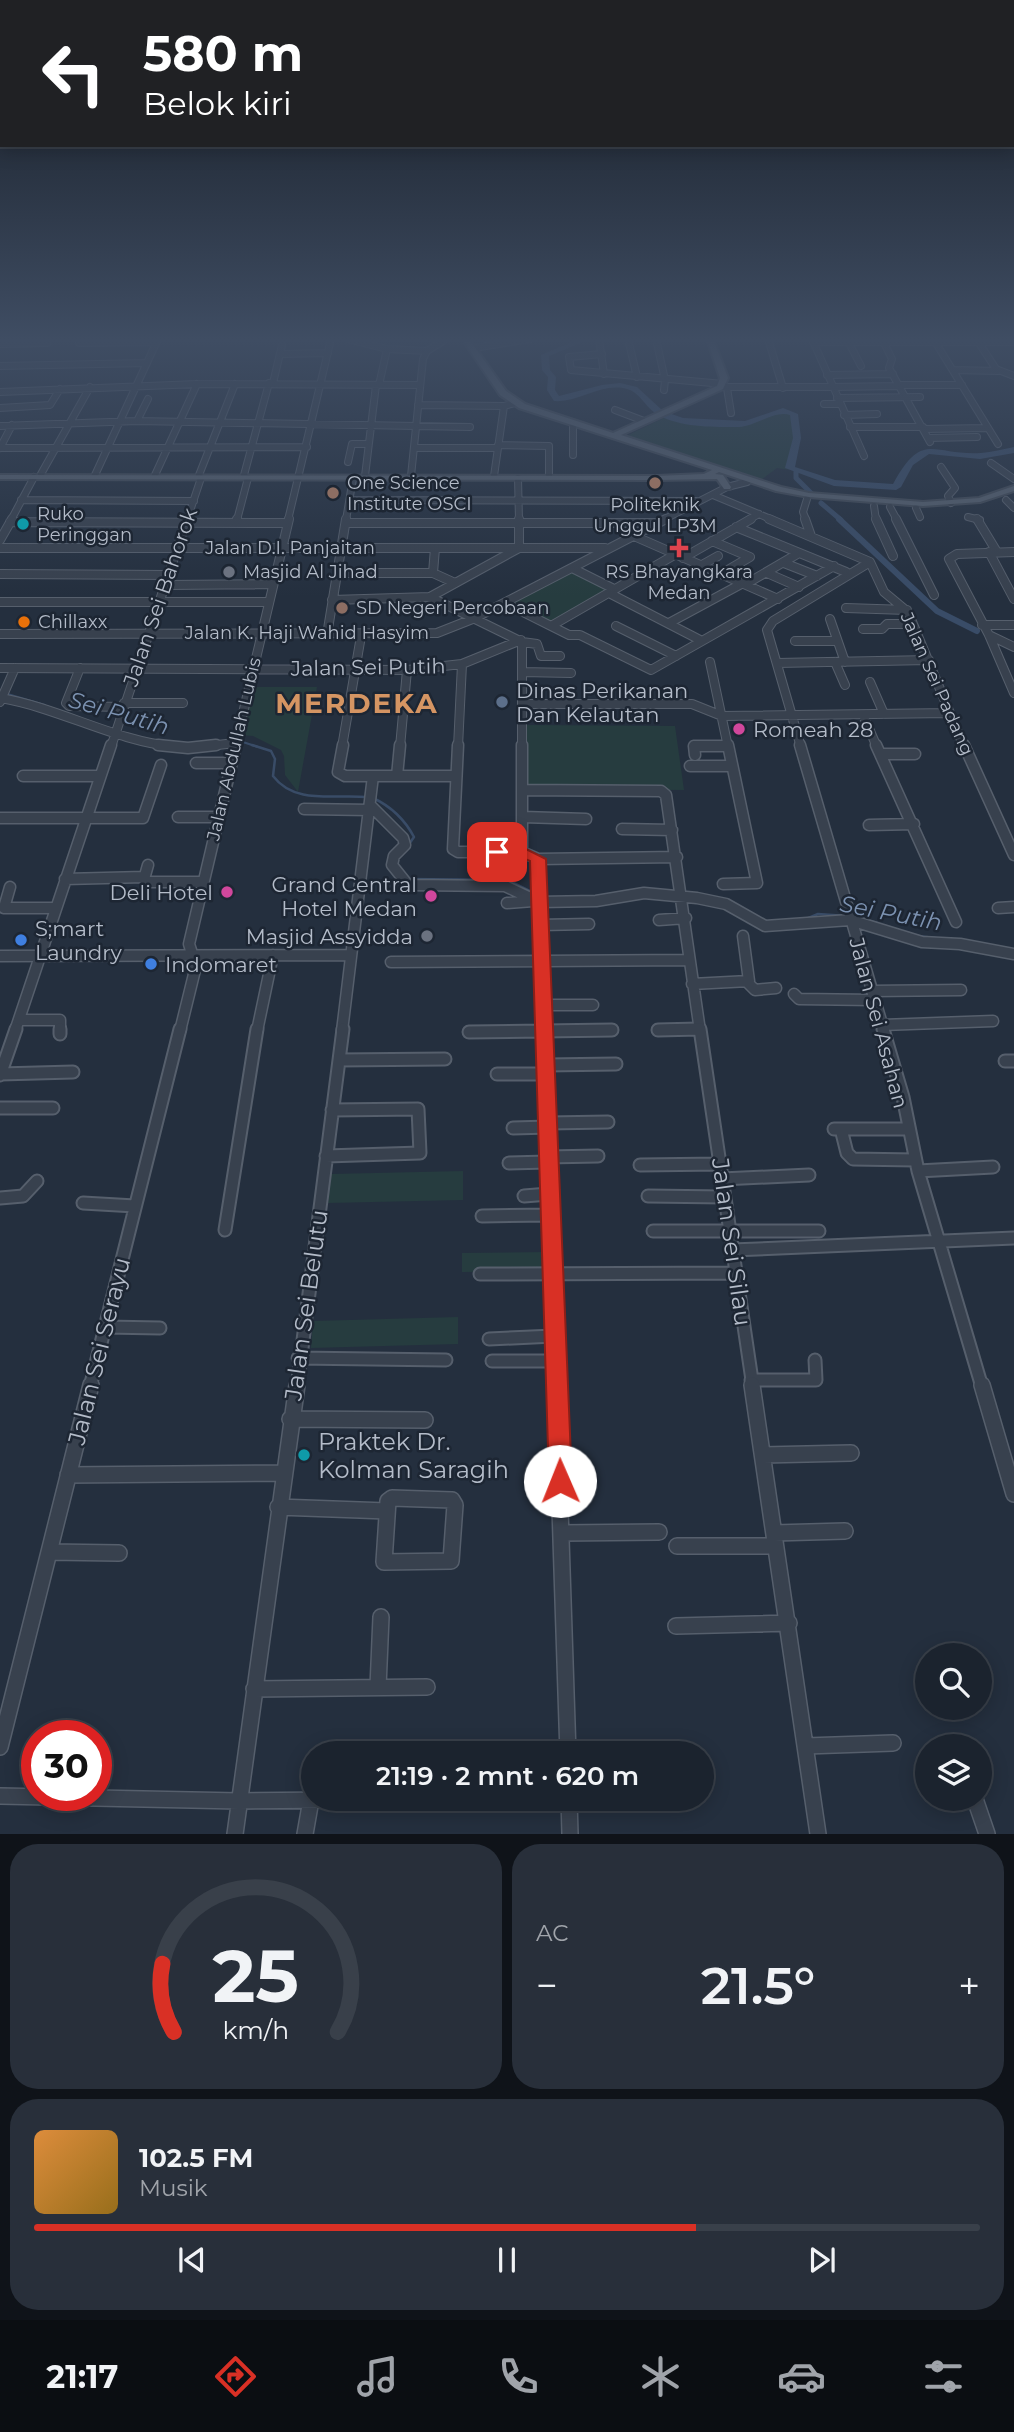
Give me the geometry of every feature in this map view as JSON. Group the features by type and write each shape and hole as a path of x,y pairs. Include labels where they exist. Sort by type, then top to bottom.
{"main road":[{"path":"571,425 715,471 795,493 918,513 973,507 1010,497"},
{"path":"572,425 615,435 747,482 807,499 874,504 951,503 994,498 1014,488"},
{"path":"615,435 636,425"},
{"path":"300,477 365,475 518,478 715,471"},
{"path":"715,471 727,487"},
{"path":"0,475 569,477"},
{"path":"94,476 201,476"}],"street":[{"path":"12,425 0,448 169,445 307,447"},
{"path":"0,426 24,425"},
{"path":"0,540 21,500 58,446 69,425"},
{"path":"94,476 117,425"},
{"path":"155,475 179,425"},
{"name":"Jalan Sei Bahorok","path":"0,1074 218,425"},
{"path":"236,523 258,425"},
{"name":"Jalan Abdullah Lubis","path":"192,955 189,944 217,817 312,425"},
{"path":"329,425 470,428"},
{"path":"494,476 500,425"},
{"path":"566,425 573,454"},
{"path":"921,425 929,440 977,437"},
{"path":"986,425 998,444"},
{"path":"365,475 371,426"},
{"path":"411,477 415,427"},
{"path":"864,456 850,427 988,428"},
{"path":"348,462 353,444 367,444"},
{"path":"414,448 549,446 549,476"},
{"path":"990,463 1014,479"},
{"path":"941,467 955,488 948,496 951,503"},
{"path":"715,471 727,487"},
{"path":"327,635 353,478"},
{"path":"332,600 410,600 430,597 519,548 518,478"},
{"name":"Jalan K. Haji Wahid Hasyim","path":"0,634 429,634 475,618 727,487 747,482"},
{"path":"713,495 870,562"},
{"path":"1010,497 1014,508"},
{"path":"807,499 803,512 811,536"},
{"path":"21,500 194,501"},
{"path":"350,500 700,501"},
{"path":"874,504 876,520 893,556"},
{"path":"890,507 907,535 934,595"},
{"path":"551,626 759,514"},
{"path":"968,517 979,519 1014,599"},
{"path":"10,522 288,523"},
{"path":"346,523 657,523"},
{"path":"736,527 846,572"},
{"path":"634,536 778,598"},
{"path":"712,541 750,557 721,574"},
{"name":"Jalan D.I. Panjaitan","path":"0,548 609,548"},
{"path":"433,573 435,548"},
{"path":"580,548 586,553 587,559"},
{"path":"1014,552 957,554 949,559 989,635 1014,692"},
{"path":"668,624 767,573 799,553"},
{"path":"702,565 718,556"},
{"name":"Jalan Sei Padang","path":"870,562 884,592 906,610 913,624 949,713 1014,855"},
{"name":"Jalan Sei Asahan","path":"870,562 773,621 767,630 903,1097 906,1129 1014,1494"},
{"path":"784,563 817,576"},
{"path":"505,603 569,635 580,635 648,670 834,566"},
{"path":"572,568 702,641"},
{"path":"337,573 433,573 455,583"},
{"path":"767,573 799,587"},
{"path":"0,574 169,575"},
{"path":"165,585 273,584"},
{"path":"430,597 521,641 537,644 539,656 559,656"},
{"path":"0,602 269,602"},
{"path":"846,608 906,610"},
{"path":"830,619 845,662"},
{"path":"863,629 882,629 887,624 913,624"},
{"path":"982,625 1014,625"},
{"path":"616,626 676,656"},
{"path":"989,635 1014,647"},
{"path":"360,636 338,772 345,776 455,776"},
{"path":"521,641 522,852"},
{"name":"Jalan Sei Putih","path":"0,668 407,670 462,664 521,641"},
{"path":"795,641 837,641"},
{"path":"777,663 929,660"},
{"path":"710,662 757,883 723,884"},
{"path":"835,662 845,685"},
{"path":"462,664 453,849 458,852 522,852 538,859 677,858"},
{"path":"15,668 0,700 24,702 148,744 181,748 235,743"},
{"path":"80,668 66,703 69,706 183,703"},
{"path":"655,668 668,675"},
{"path":"397,776 407,670"},
{"path":"522,672 571,673"},
{"path":"870,681 884,714"},
{"path":"522,704 692,704 722,716 949,713"},
{"path":"863,715 883,754 956,922"},
{"path":"695,755 694,746 727,746"},
{"path":"883,754 915,754"},
{"path":"197,763 230,763"},
{"path":"0,818 145,817 161,765"},
{"path":"690,766 732,766"},
{"path":"23,776 100,776"},
{"name":"Jalan Sei Belutu","path":"234,1833 298,1358 308,1303 373,776"},
{"name":"Jalan Sei Silau","path":"522,790 661,791 666,795 683,894 688,960 789,1623 818,1833"},
{"path":"304,809 371,803 403,838 405,845 392,861 395,872 405,884 505,886 538,898"},
{"path":"178,817 217,817"},
{"path":"523,817 586,819"},
{"path":"869,825 914,824"},
{"path":"622,829 672,830"},
{"path":"538,859 568,1741"},
{"path":"144,877 148,865"},
{"path":"65,879 144,877 150,883 203,882"},
{"path":"10,887 4,908 54,908"},
{"path":"507,902 538,898 596,901 644,893 683,894 726,904 765,926 849,916 922,942 960,944 1014,954"},
{"path":"998,908 1014,907"},
{"path":"659,920 686,918"},
{"path":"540,925 589,924"},
{"path":"743,936 750,978 747,982"},
{"path":"0,956 351,954"},
{"name":"Jalan Sei Serayu","path":"0,1747 196,966 192,955"},
{"path":"225,1230 254,1048 273,955"},
{"path":"391,962 688,960"},
{"path":"692,984 747,982 755,990 776,988"},
{"path":"794,994 799,999 961,990"},
{"path":"542,1005 593,1005"},
{"path":"19,1020 60,1020 60,1034"},
{"path":"882,1025 993,1021"},
{"path":"658,1030 699,1029"},
{"path":"469,1032 612,1030"},
{"path":"339,1060 445,1059"},
{"path":"497,1074 616,1064"},
{"path":"0,1074 73,1072"},
{"path":"0,1108 53,1108"},
{"path":"326,1156 420,1153 418,1109 332,1110"},
{"path":"513,1128 608,1122"},
{"path":"906,1129 838,1129 847,1153 853,1159 917,1166 993,1167"},
{"path":"509,1163 598,1156"},
{"path":"640,1165 720,1164"},
{"path":"722,1179 809,1175"},
{"path":"0,1198 23,1196 37,1181"},
{"path":"524,1196 549,1194"},
{"path":"648,1196 724,1197"},
{"path":"83,1203 135,1206"},
{"path":"482,1216 550,1215"},
{"path":"653,1231 819,1231"},
{"path":"732,1250 1014,1238"},
{"path":"480,1273 736,1273"},
{"path":"106,1327 160,1328"},
{"path":"489,1339 555,1336"},
{"path":"298,1358 446,1360"},
{"path":"751,1380 816,1380 814,1360"},
{"path":"492,1361 556,1361"},
{"path":"290,1419 425,1420"},
{"path":"763,1455 851,1453"},
{"path":"68,1475 283,1473"},
{"path":"392,1498 452,1500 455,1505 451,1560 384,1562 387,1511 388,1501 392,1498"},
{"path":"278,1507 387,1511"},
{"path":"677,1546 845,1531"},
{"path":"562,1533 659,1532"},
{"path":"49,1552 119,1553"},
{"path":"378,1687 381,1617"},
{"path":"676,1626 789,1623"},
{"path":"254,1689 427,1687"},
{"path":"806,1746 893,1743"},
{"path":"0,1796 301,1800"},
{"path":"305,1833 310,1811"},
{"path":"569,1811 570,1833"},
{"path":"979,1811 987,1833"}],"green space":[{"path":"650,425 795,425 795,430 791,470 777,468 761,480 631,439 628,435"},
{"path":"570,572 607,590 549,623 512,604"},
{"path":"252,687 317,687 298,792 285,775 281,750 253,736 240,735"},
{"path":"526,725 675,726 684,790 526,789"},
{"path":"463,1171 463,1200 328,1203 331,1174"},
{"path":"546,1252 547,1271 462,1272 462,1253"},
{"path":"458,1317 458,1344 311,1348 313,1321"}],"waterway":[{"path":"795,425 797,438 790,468 834,483 896,487 909,463 927,451 980,456 1014,450"},
{"path":"796,472 796,478 812,494"},
{"path":"821,503 841,520"},
{"path":"839,519 937,611 977,631"},
{"name":"Sei Putih","path":"4,693 45,705"},
{"name":"Sei Putih","path":"240,741 252,745"},
{"name":"Sei Putih","path":"252,745 271,751 275,759 273,776 292,791 316,796 366,797"},
{"name":"Sei Putih","path":"252,745 258,747"},
{"name":"Sei Putih","path":"373,798 385,805 406,825 414,837 407,847"},
{"name":"Sei Putih","path":"406,879 508,880 536,894"},
{"name":"Sei Putih","path":"727,900 743,908"},
{"name":"Sei Putih","path":"806,919 818,914 847,916"},
{"name":"Sei Putih","path":"857,917 877,923"},
{"name":"Sei Putih","path":"917,936 935,938"}],"place":[{"name":"Politeknik Unggul LP3M","path":"655,483"},
{"name":"One Science Institute OSCI","path":"333,493"},
{"name":"Ruko Peringgan","path":"23,524"},
{"name":"RS Bhayangkara Medan","path":"679,548"},
{"name":"Masjid Al Jihad","path":"229,572"},
{"name":"SD Negeri Percobaan","path":"342,608"},
{"name":"Chillaxx","path":"24,622"},
{"name":"Dinas Perikanan Dan Kelautan","path":"502,702"},
{"name":"Romeah 28","path":"739,729"},
{"name":"Deli Hotel","path":"227,892"},
{"name":"Grand Central Hotel Medan","path":"431,896"},
{"name":"Masjid Assyidda","path":"427,936"},
{"name":"S;mart Laundry","path":"21,940"},
{"name":"Indomaret","path":"151,964"},
{"name":"Praktek Dr. Kolman Saragih","path":"304,1455"}],"district":[{"name":"MERDEKA","path":"357,703"}],"route":[{"path":"497,852 522,852 538,859 560,1481"}]}
